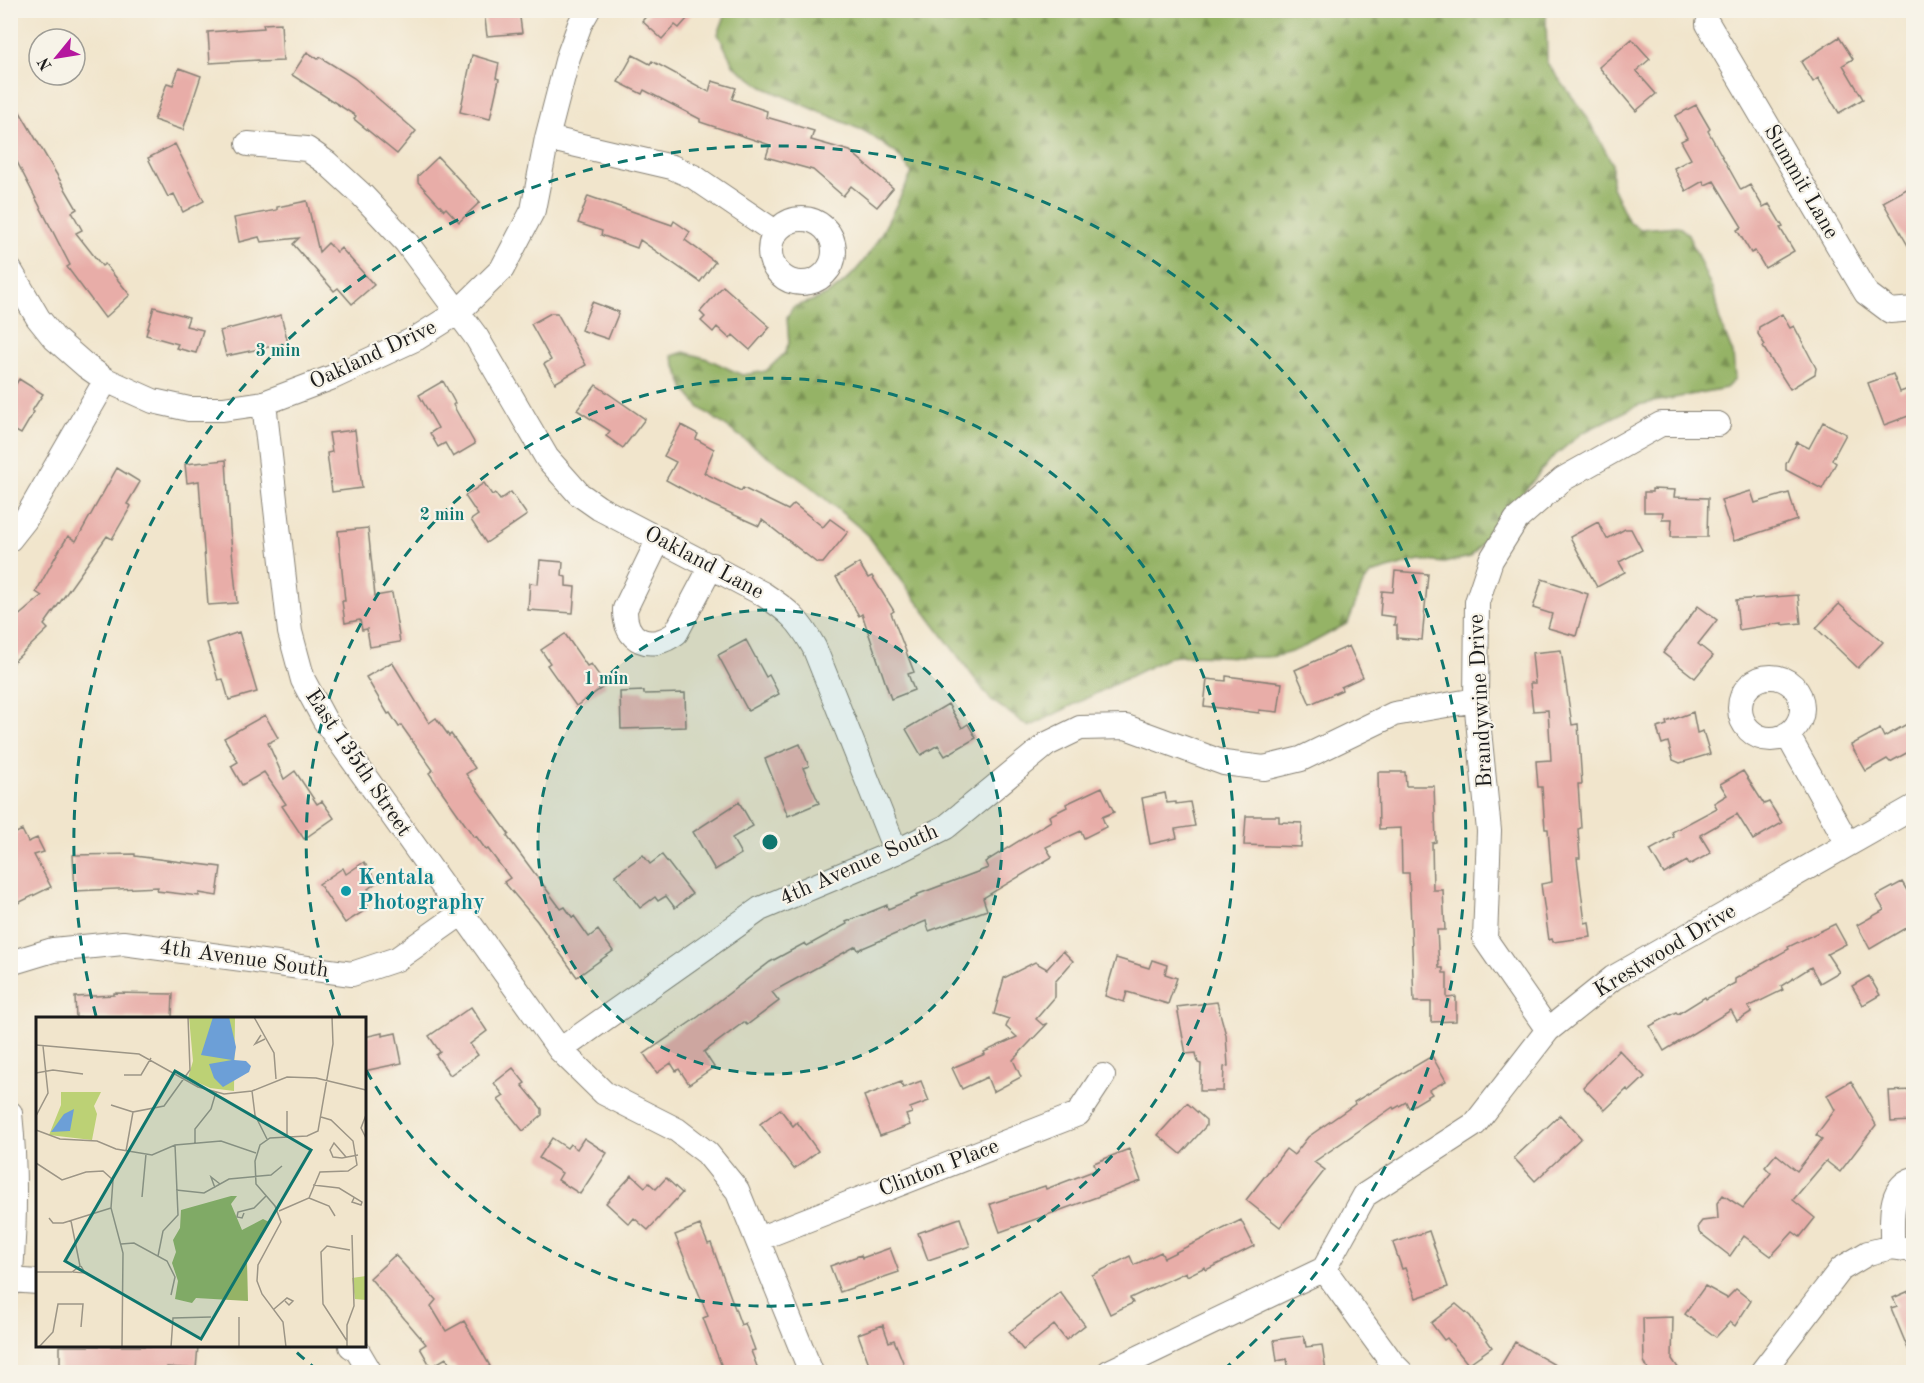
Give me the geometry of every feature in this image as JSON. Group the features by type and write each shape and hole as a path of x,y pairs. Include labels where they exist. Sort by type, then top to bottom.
{"street":[{"name":"Oakland Drive","path":"10,270 38,318 54,338 106,380 153,401 189,409 223,409 264,403 333,377 417,338 458,312 502,269 533,210 547,138 568,57 580,24 588,10"},
{"name":"Summit Lane","path":"1708,24 1866,293 1890,311 1914,309"},
{"path":"547,138 672,167 694,177 775,232"},
{"name":"Oakland Lane","path":"248,144 307,149 327,163 362,195 406,242 477,338 547,458 579,494 599,508 712,565 763,594 784,608 800,623 814,647 896,852"},
{"path":"10,539 25,520 106,380"},
{"name":"East 135th Street","path":"264,403 290,632 303,680 325,721 560,1050 604,1093 677,1130 708,1153 737,1190 811,1372"},
{"name":"Brandywine Drive","path":"1548,1030 1485,939 1489,831 1476,700 1477,602 1491,560 1516,520 1563,479 1661,424 1718,424"},
{"path":"659,539 625,609 628,627 635,637 644,642 655,644 676,633 712,565"},
{"name":"4th Avenue South","path":"560,1050 760,909 896,852 946,827 1047,744 1080,728 1126,727 1224,763 1264,768 1301,759 1394,714 1476,700"},
{"path":"1787,734 1848,844"},
{"name":"Krestwood Drive","path":"1324,1269 1365,1195 1475,1124 1548,1030 1613,978 1914,807"},
{"name":"4th Avenue South","path":"10,963 54,950 123,943 352,974 397,959 462,914"},
{"name":"Clinton Place","path":"758,1239 1078,1114 1103,1076"},
{"path":"10,1113 15,1173 10,1285"},
{"path":"1762,1372 1841,1269 1868,1253 1903,1248 1893,1206 1901,1186 1914,1179"},
{"path":"1109,1372 1324,1269 1401,1372"},
{"path":"11,1280 36,1282"},
{"path":"352,1347 357,1350 370,1372"}],"green space":[{"path":"1546,10 1547,63 1585,114 1612,163 1612,187 1629,222 1640,229 1678,226 1688,234 1714,294 1719,318 1733,354 1735,379 1726,388 1638,405 1582,433 1552,458 1470,557 1444,563 1419,560 1371,574 1363,584 1348,623 1298,649 1267,657 1194,655 1169,657 1029,727 990,699 867,534 810,486 700,408 685,390 672,356 684,352 708,359 742,375 766,371 784,354 789,343 787,318 793,307 828,294 856,270 878,240 912,173 897,154 866,132 763,87 734,66 718,34 727,11"}],"building":[{"path":"484,10 519,10 522,33 487,36"},
{"path":"652,10 695,10 679,28 675,25 662,39 642,21"},
{"path":"281,23 283,61 210,63 208,32 264,28 263,24"},
{"path":"1839,37 1853,59 1843,65 1863,99 1839,113 1818,78 1813,82 1801,62"},
{"path":"1632,39 1650,59 1636,71 1656,94 1636,111 1599,67"},
{"path":"307,52 318,59 320,57 354,78 416,131 397,154 354,119 356,116 292,75"},
{"path":"472,55 499,63 496,78 499,79 490,119 460,112"},
{"path":"633,55 650,64 652,61 709,92 712,81 736,88 732,99 767,111 766,117 814,131 811,140 850,151 893,188 877,207 851,186 843,196 813,170 766,157 770,145 700,122 700,119 644,90 642,94 618,82"},
{"path":"179,68 201,76 183,130 154,120 167,83 173,85"},
{"path":"10,95 77,209 72,212 82,230 76,233 102,266 105,264 130,295 105,318 67,267 70,265 17,162 10,165"},
{"path":"1696,105 1741,190 1750,185 1763,207 1769,204 1794,251 1765,268 1755,251 1751,253 1737,230 1742,227 1714,181 1705,185 1703,181 1686,191 1674,168 1691,159 1681,141 1687,138 1675,116"},
{"path":"175,144 204,201 183,212 174,194 168,197 148,158"},
{"path":"438,157 480,202 459,222 446,208 444,210 418,182 418,176"},
{"path":"1914,185 1914,256 1883,202"},
{"path":"588,196 672,225 674,221 690,232 685,240 715,262 700,282 640,240 637,248 601,235 602,231 578,223"},
{"path":"307,201 319,252 328,243 337,252 341,248 374,285 352,304 338,288 334,291 293,244 299,238 261,242 259,237 239,242 234,218 277,210 277,207"},
{"path":"723,286 770,327 750,350 733,335 730,339 717,327 713,332 701,321 705,317 700,312"},
{"path":"592,302 619,312 608,339 581,330"},
{"path":"154,307 189,317 186,326 203,330 196,353 176,348 178,344 146,335"},
{"path":"551,313 557,313 586,365 555,383 544,364 551,360 531,324"},
{"path":"1782,314 1790,328 1794,326 1816,368 1815,374 1790,389 1763,347 1765,345 1758,334 1759,327"},
{"path":"281,315 288,343 226,356 220,331"},
{"path":"1893,374 1900,392 1914,387 1914,414 1884,425 1868,383"},
{"path":"19,379 43,394 21,434 10,428 10,394"},
{"path":"443,381 455,403 453,405 475,444 453,457 445,443 438,447 430,433 438,428 419,395"},
{"path":"596,385 645,419 623,448 606,436 610,431 577,410"},
{"path":"1823,422 1846,434 1832,460 1836,463 1822,489 1786,470 1786,464 1797,442 1809,448"},
{"path":"681,425 698,434 696,439 714,449 704,473 741,491 743,488 788,510 794,504 823,527 830,519 848,532 823,563 817,563 762,520 759,526 710,504 666,480 676,462 664,456"},
{"path":"355,430 362,488 332,492 327,453 332,452 329,433"},
{"path":"226,460 237,603 208,605 199,481 187,483 185,464"},
{"path":"117,468 140,482 127,504 131,506 112,539 107,536 44,625 48,629 10,665 10,623 42,596 36,592 57,554 68,536 76,541"},
{"path":"484,483 492,495 495,493 500,500 511,492 527,515 486,543 471,520 478,515 465,496"},
{"path":"1652,489 1675,490 1674,497 1708,498 1707,537 1671,537 1672,519 1662,519 1663,512 1644,512 1644,492 1652,492"},
{"path":"1751,491 1755,503 1789,493 1797,520 1734,541 1721,500"},
{"path":"1598,522 1607,539 1625,529 1631,529 1642,550 1619,562 1625,572 1597,587 1570,537"},
{"path":"368,528 375,596 392,593 400,642 370,647 367,629 362,630 360,620 345,623 338,531"},
{"path":"540,560 563,562 562,576 566,577 566,586 575,587 573,613 528,610 530,583 538,584"},
{"path":"859,563 868,578 872,576 894,611 891,613 914,672 908,674 914,690 891,699 862,614 859,616 836,577"},
{"path":"1395,571 1428,574 1422,640 1397,638 1395,617 1380,615 1382,591 1393,592"},
{"path":"1542,579 1588,594 1576,636 1548,628 1552,614 1533,608"},
{"path":"1798,595 1801,623 1782,625 1782,623 1739,630 1736,600"},
{"path":"1839,604 1883,642 1858,668 1816,628"},
{"path":"1698,606 1717,620 1698,644 1713,656 1695,678 1663,653"},
{"path":"239,632 257,692 229,700 223,679 218,680 207,643"},
{"path":"565,634 587,666 591,664 606,685 576,706 547,665 550,663 541,650"},
{"path":"746,640 766,677 769,675 779,694 748,711 718,655"},
{"path":"1349,646 1363,677 1341,687 1342,690 1310,704 1295,670"},
{"path":"1561,650 1572,725 1578,724 1582,784 1578,784 1581,828 1578,829 1580,858 1577,858 1585,923 1589,922 1591,937 1553,942 1552,939 1549,940 1541,884 1552,882 1548,829 1545,829 1542,787 1538,787 1536,761 1551,760 1548,710 1533,711 1530,683 1535,683 1532,653"},
{"path":"392,662 429,723 436,718 449,736 451,734 475,768 466,774 509,834 507,836 561,909 565,907 572,917 574,916 589,937 598,930 613,951 577,977 537,921 504,882 510,878 488,849 486,850 476,836 474,837 429,773 433,770 401,725 399,727 390,713 388,714 366,677"},
{"path":"1226,676 1282,683 1278,712 1259,710 1259,713 1204,706 1207,679 1226,681"},
{"path":"644,691 644,694 685,693 686,727 621,729 620,692"},
{"path":"948,704 962,728 968,724 976,738 945,756 938,745 921,755 906,729"},
{"path":"1693,712 1697,733 1703,731 1710,754 1680,763 1673,760 1668,742 1662,744 1657,728 1667,725 1666,722"},
{"path":"265,715 278,738 268,743 284,779 295,771 317,804 322,801 334,818 304,839 282,806 286,804 264,772 242,785 231,766 238,762 224,738"},
{"path":"1914,720 1914,749 1890,762 1887,759 1866,771 1851,745 1880,729 1884,737"},
{"path":"800,744 809,766 803,768 819,803 788,816 765,759"},
{"path":"1743,771 1764,804 1769,802 1782,823 1753,840 1737,814 1700,835 1711,853 1689,865 1687,861 1664,874 1650,850 1674,837 1672,832 1717,808 1714,803 1727,795 1720,784"},
{"path":"1378,772 1405,772 1406,786 1434,786 1436,842 1432,843 1433,890 1443,890 1445,930 1437,930 1439,968 1443,968 1443,973 1447,973 1447,998 1456,997 1456,1021 1431,1022 1431,1002 1414,1002 1409,873 1402,873 1401,828 1379,829"},
{"path":"1102,787 1114,812 1102,817 1106,827 1084,838 1081,831 1046,847 1052,857 983,898 987,910 929,931 926,921 858,950 856,946 772,992 779,1001 747,1025 744,1022 704,1052 714,1067 689,1084 679,1069 676,1071 671,1063 657,1073 644,1054 698,1017 770,962 805,943 807,946 847,924 846,922 887,905 888,909 917,897 916,895 988,868 985,862 1051,821 1049,816 1067,807 1066,804"},
{"path":"1165,793 1167,803 1190,802 1195,826 1175,829 1177,838 1150,844 1142,798"},
{"path":"739,802 753,826 732,838 741,854 715,870 693,832"},
{"path":"1246,816 1279,816 1279,822 1302,823 1301,847 1244,845"},
{"path":"22,830 28,842 37,838 44,852 34,855 51,887 10,907 10,836"},
{"path":"135,854 135,856 221,867 217,896 157,891 158,887 75,891 73,855"},
{"path":"643,855 650,864 662,855 692,894 675,908 666,896 658,901 655,897 640,908 615,875"},
{"name":"Kentala Photography","path":"364,862 377,882 368,889 371,893 363,898 369,908 345,923 319,884 343,868 346,874"},
{"path":"1902,882 1914,902 1914,923 1870,949 1857,925 1884,910 1876,896"},
{"path":"1835,924 1846,944 1827,954 1839,972 1820,983 1811,967 1781,986 1783,990 1748,1007 1751,1012 1737,1021 1731,1010 1664,1051 1650,1026 1676,1012 1678,1014 1705,997 1706,999 1735,983 1735,979 1789,949 1788,947"},
{"path":"1063,951 1073,961 1055,982 1055,997 1036,1019 1043,1025 1048,1023 1013,1060 1021,1077 993,1092 987,1077 962,1089 952,1068 1017,1037 1006,1027 1009,1019 994,1014 1004,978 1035,962 1047,969"},
{"path":"1116,958 1149,968 1152,960 1167,965 1165,974 1177,978 1168,1004 1127,992 1124,1002 1105,996"},
{"path":"1869,976 1880,995 1863,1005 1852,986"},
{"path":"114,993 173,994 172,1017 76,1017 75,997 114,995"},
{"path":"1217,1002 1226,1035 1228,1066 1224,1067 1223,1091 1200,1091 1201,1064 1198,1063 1196,1053 1186,1054 1177,1007"},
{"path":"471,1007 487,1031 470,1044 478,1055 450,1075 436,1055 440,1052 429,1036"},
{"path":"396,1033 402,1063 366,1071 366,1037"},
{"path":"1619,1050 1645,1077 1629,1092 1627,1089 1605,1110 1583,1087"},
{"path":"1432,1056 1446,1081 1429,1090 1432,1094 1409,1108 1406,1102 1394,1109 1393,1107 1314,1162 1325,1170 1280,1227 1246,1200 1286,1149 1294,1155 1308,1137 1355,1104 1354,1102"},
{"path":"513,1068 525,1083 522,1085 542,1109 542,1115 523,1131 498,1100 504,1096 494,1083"},
{"path":"921,1081 929,1101 910,1108 912,1113 906,1115 910,1125 880,1136 864,1096 901,1082 903,1088"},
{"path":"1851,1081 1876,1125 1840,1172 1826,1161 1793,1200 1815,1218 1800,1237 1793,1232 1771,1256 1744,1236 1730,1256 1699,1232 1698,1226 1702,1221 1718,1219 1717,1203 1723,1195 1743,1208 1771,1173 1765,1167 1776,1154 1797,1171 1822,1139 1816,1135 1835,1110 1827,1095"},
{"path":"1913,1090 1913,1121 1891,1122 1889,1091"},
{"path":"1187,1103 1206,1120 1206,1126 1181,1154 1158,1135"},
{"path":"780,1109 793,1126 797,1122 818,1151 794,1169 760,1124"},
{"path":"1560,1115 1581,1138 1535,1181 1514,1158"},
{"path":"552,1138 567,1148 570,1144 577,1149 584,1138 607,1153 580,1194 558,1180 562,1173 539,1158"},
{"path":"1129,1149 1141,1181 1000,1232 990,1204 1045,1186 1046,1189 1096,1170 1094,1163"},
{"path":"632,1175 645,1187 649,1183 656,1189 666,1178 682,1193 648,1230 634,1218 629,1224 606,1203"},
{"path":"960,1218 970,1246 928,1260 918,1233"},
{"path":"1241,1220 1254,1246 1206,1270 1205,1267 1187,1276 1186,1272 1130,1298 1133,1303 1110,1314 1092,1275 1130,1256 1134,1265 1161,1252 1164,1258"},
{"path":"700,1225 708,1244 711,1243 741,1325 745,1323 755,1350 751,1351 758,1369 749,1372 724,1372 703,1318 708,1316 675,1235"},
{"path":"1429,1231 1448,1287 1416,1298 1393,1243"},
{"path":"890,1248 899,1272 840,1292 830,1266"},
{"path":"395,1255 436,1300 431,1306 446,1331 464,1321 490,1366 478,1372 458,1372 446,1358 431,1367 420,1348 426,1344 370,1278"},
{"path":"1705,1286 1727,1298 1736,1289 1751,1301 1735,1326 1730,1322 1716,1337 1685,1314"},
{"path":"1914,1289 1913,1361 1891,1308 1897,1306 1893,1298"},
{"path":"1060,1292 1085,1325 1066,1340 1054,1325 1023,1350 1009,1332"},
{"path":"1456,1304 1470,1316 1492,1347 1468,1364 1447,1338 1444,1340 1431,1323"},
{"path":"1673,1317 1672,1359 1681,1372 1649,1372 1644,1361 1643,1318"},
{"path":"883,1325 889,1342 894,1340 907,1372 872,1372 858,1334"},
{"path":"1304,1336 1306,1347 1322,1345 1326,1372 1289,1372 1287,1359 1277,1361 1274,1340"},
{"path":"1515,1342 1567,1372 1497,1372"},
{"path":"60,1347 198,1347 196,1369 118,1368 118,1372 60,1372"}],"place":[{"name":"Kentala Photography","path":"346,891"}]}
